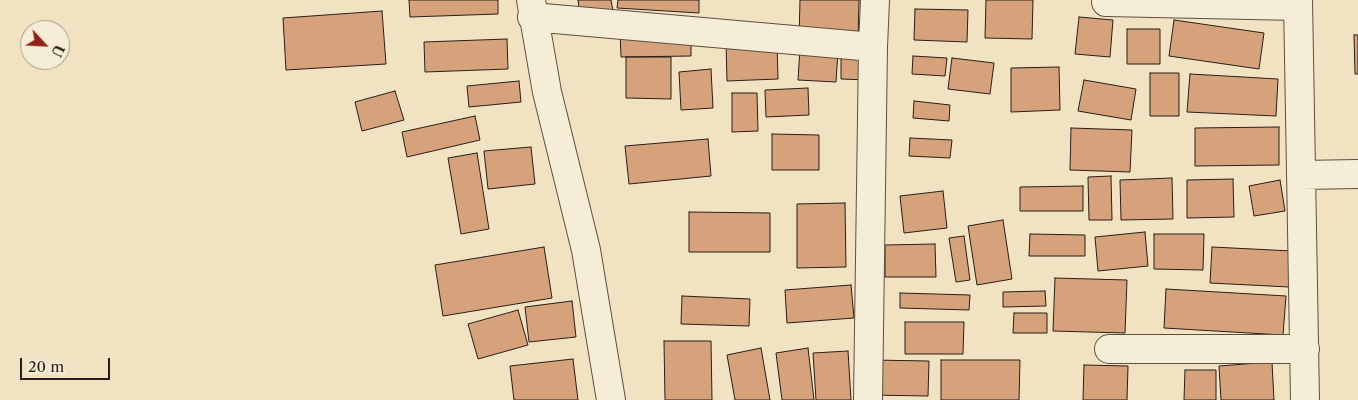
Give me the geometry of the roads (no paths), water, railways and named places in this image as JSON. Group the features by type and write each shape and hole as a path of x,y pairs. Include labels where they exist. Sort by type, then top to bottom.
{"street":[{"path":"868,400 875,0"},
{"path":"1106,2 1298,3 1305,400"},
{"path":"611,400 586,250 547,92 531,8 873,47"},
{"path":"1302,175 1358,174"},
{"path":"1109,349 1305,349"}]}
